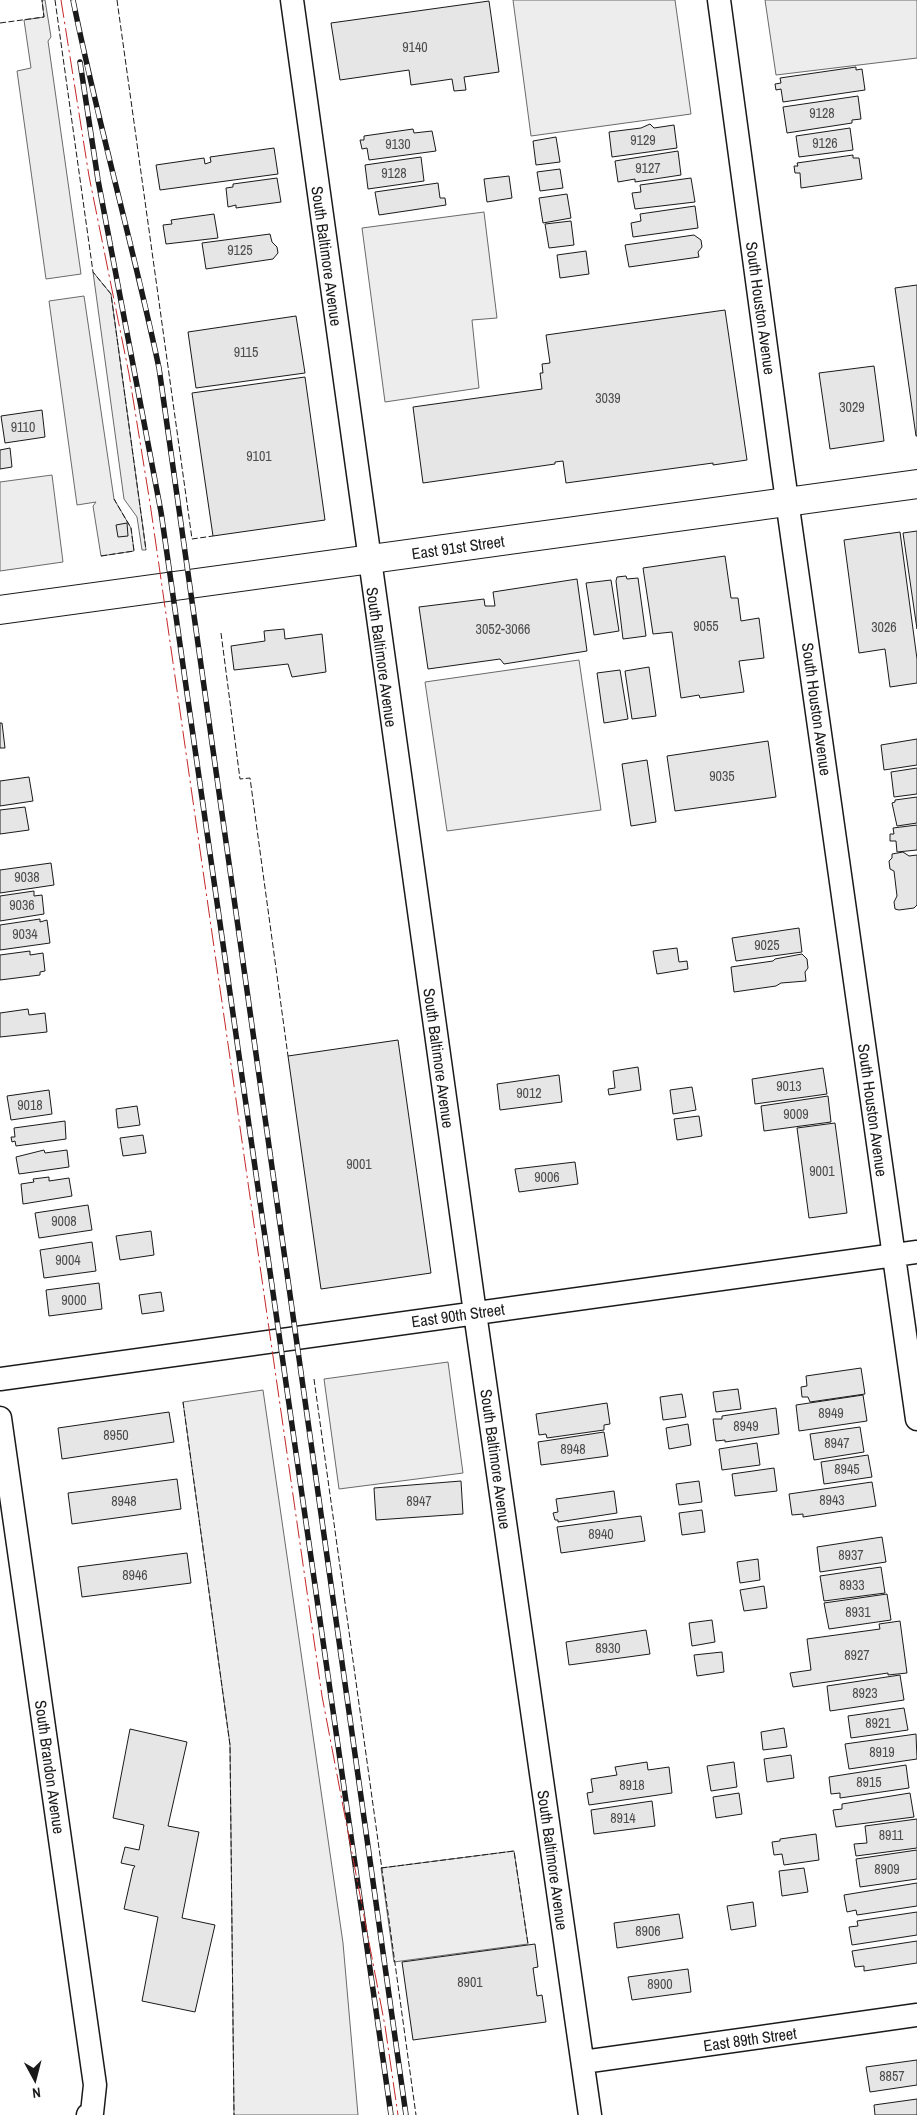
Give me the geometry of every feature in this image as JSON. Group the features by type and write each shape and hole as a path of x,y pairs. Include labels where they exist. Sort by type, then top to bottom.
{"street":[{"name":"South Baltimore Avenue","path":"292,0 474,1313 590,2115"},
{"name":"South Houston Avenue","path":"719,0 787,502 917,1418"},
{"name":"East 91st Street","path":"0,610 917,484"},
{"name":"East 90th Street","path":"0,1379 917,1252"},
{"name":"South Brandon Avenue","path":"0,1418 95,2084 92,2113 88,2115"},
{"name":"East 89th Street","path":"583,2062 917,2015"}],"shaded area":[{"path":"42,0 45,0 51,37 48,41 81,274 46,279 17,71 31,68 24,20 44,17"},
{"path":"513,0 675,0 691,114 531,136"},
{"path":"765,0 917,0 917,58 776,75"},
{"path":"484,212 497,318 472,320 479,388 385,402 362,228"},
{"path":"93,272 111,294 146,550 142,550 137,517 124,499"},
{"path":"84,296 114,499 131,528 134,551 101,556 93,506 96,502 77,505 49,301"},
{"path":"52,475 63,562 0,571 0,482"},
{"path":"579,660 601,810 447,831 425,682"},
{"path":"448,1362 463,1473 339,1489 324,1379"},
{"path":"263,1390 343,1943 358,2115 234,2115 230,1745 183,1402"},
{"path":"514,1851 528,1944 394,1962 381,1868"}],"building":[{"path":"489,1 499,72 464,77 466,90 454,91 452,79 411,85 409,70 340,80 331,23"},
{"path":"856,67 856,70 862,69 865,90 783,102 781,89 776,90 775,84 781,83 780,78"},
{"path":"858,96 861,119 852,120 852,123 787,133 783,107"},
{"path":"650,124 654,128 674,125 677,148 612,157 609,132 641,128"},
{"path":"850,128 853,150 799,157 796,136"},
{"path":"413,129 414,133 432,131 436,151 369,160 367,148 362,149 360,140 364,140 364,136"},
{"path":"556,137 560,162 536,165 533,141"},
{"path":"274,148 278,174 160,190 156,165 204,158 205,164 211,162 210,157"},
{"path":"678,151 681,175 635,182 635,179 618,182 615,161"},
{"path":"853,155 853,158 859,158 862,179 801,188 800,173 795,173 794,166 798,166 797,163"},
{"path":"421,157 424,181 368,189 365,165"},
{"path":"560,169 563,188 540,191 537,172"},
{"path":"509,176 512,198 487,202 484,179"},
{"path":"277,178 281,202 236,208 236,205 228,207 226,188 233,187 233,184"},
{"path":"691,178 695,202 635,209 632,193 641,192 640,185"},
{"path":"438,183 440,198 445,198 446,205 379,215 375,192"},
{"path":"567,194 571,218 543,223 539,198"},
{"path":"695,206 698,228 633,237 631,223 641,221 640,214"},
{"path":"214,214 218,238 166,244 163,225 172,224 171,220"},
{"path":"571,221 574,245 549,248 545,224"},
{"path":"270,234 278,253 273,259 206,269 202,243"},
{"path":"694,235 701,240 702,247 698,252 699,257 629,267 625,245"},
{"path":"586,251 589,274 560,278 557,255"},
{"path":"917,285 917,436 916,436 895,288"},
{"path":"725,310 747,460 566,483 563,461 555,462 555,464 423,483 413,407 542,389 540,373 543,373 542,364 550,363 546,335"},
{"path":"296,316 305,373 196,388 188,332"},
{"path":"874,366 884,441 830,449 819,373"},
{"path":"305,377 325,520 213,536 192,393"},
{"path":"42,410 45,437 5,443 1,416"},
{"path":"10,448 12,467 0,469 0,450"},
{"path":"127,523 128,536 118,537 116,525"},
{"path":"917,531 917,629 903,533"},
{"path":"900,532 917,659 917,683 890,687 885,649 859,653 844,540"},
{"path":"725,556 731,598 738,598 741,621 759,618 764,658 739,661 744,692 700,698 699,695 681,698 672,632 653,634 643,568"},
{"path":"626,576 627,579 638,578 646,636 623,639 616,581 617,577"},
{"path":"577,579 587,651 504,664 500,659 428,669 419,607 484,599 485,606 495,606 493,592"},
{"path":"611,580 619,631 594,635 586,583"},
{"path":"284,629 285,639 322,634 326,672 292,677 288,664 234,670 231,646 265,641 264,631"},
{"path":"649,667 656,716 632,719 625,671"},
{"path":"620,670 628,719 604,723 597,673"},
{"path":"0,723 2,723 5,748 0,748"},
{"path":"917,739 917,765 884,770 881,745"},
{"path":"768,741 776,797 675,811 667,756"},
{"path":"647,760 656,822 631,826 622,764"},
{"path":"917,768 917,794 894,797 891,772"},
{"path":"29,777 33,801 0,806 0,781"},
{"path":"917,797 917,823 897,826 892,803 895,800"},
{"path":"25,807 29,830 0,834 0,810"},
{"path":"917,825 917,850 897,852 896,841 890,841 890,834 894,834 893,828"},
{"path":"903,852 909,856 917,855 917,905 914,908 899,910 895,909 894,902 897,896 894,871 890,869 889,861 892,858 892,854"},
{"path":"51,863 54,885 0,893 0,870"},
{"path":"34,891 34,896 42,895 44,914 0,921 0,896"},
{"path":"40,919 40,922 47,920 50,943 0,950 0,925"},
{"path":"799,928 802,952 736,961 732,938"},
{"path":"677,948 679,962 687,961 688,969 657,974 653,951"},
{"path":"30,951 30,955 43,953 45,971 40,972 40,975 0,980 0,955"},
{"path":"802,954 807,959 806,981 781,983 776,986 734,992 731,967 773,961"},
{"path":"28,1009 29,1015 45,1013 47,1032 0,1037 0,1013"},
{"path":"398,1040 431,1273 321,1289 288,1056"},
{"path":"638,1067 641,1090 609,1095 608,1089 615,1088 613,1071"},
{"path":"823,1068 827,1094 755,1104 752,1079"},
{"path":"559,1075 562,1102 500,1110 497,1084"},
{"path":"692,1087 696,1110 673,1114 670,1090"},
{"path":"49,1090 52,1114 11,1120 7,1096"},
{"path":"828,1096 831,1122 764,1131 761,1106"},
{"path":"137,1106 140,1125 118,1128 116,1109"},
{"path":"699,1116 702,1136 677,1140 674,1119"},
{"path":"65,1121 66,1139 16,1146 15,1141 12,1142 11,1137 15,1137 14,1128"},
{"path":"835,1123 847,1213 809,1218 797,1128"},
{"path":"143,1135 146,1153 123,1156 120,1138"},
{"path":"44,1150 45,1153 67,1150 69,1167 19,1174 16,1157"},
{"path":"575,1162 578,1184 519,1192 515,1169"},
{"path":"49,1177 49,1181 69,1178 72,1196 23,1204 21,1184 34,1182 33,1179"},
{"path":"88,1205 92,1230 39,1238 35,1213"},
{"path":"151,1231 154,1255 120,1260 116,1236"},
{"path":"92,1242 96,1271 44,1278 40,1250"},
{"path":"99,1283 102,1309 49,1316 46,1290"},
{"path":"161,1292 164,1311 142,1314 139,1295"},
{"path":"861,1368 865,1394 810,1402 808,1397 802,1397 801,1387 807,1386 806,1376"},
{"path":"738,1389 741,1409 716,1412 713,1392"},
{"path":"682,1394 686,1417 663,1420 660,1397"},
{"path":"863,1395 867,1421 799,1431 796,1405"},
{"path":"607,1403 610,1424 604,1425 604,1430 547,1438 546,1434 539,1435 536,1414"},
{"path":"776,1408 779,1434 725,1442 725,1440 716,1441 713,1419 722,1419 722,1416"},
{"path":"169,1412 174,1442 62,1459 58,1428"},
{"path":"688,1424 691,1445 669,1449 666,1428"},
{"path":"860,1427 864,1452 814,1460 810,1434"},
{"path":"604,1432 608,1456 541,1465 538,1442"},
{"path":"757,1443 760,1465 722,1470 719,1449"},
{"path":"868,1455 872,1477 824,1484 821,1462"},
{"path":"774,1468 777,1491 735,1496 732,1474"},
{"path":"177,1479 181,1509 72,1524 68,1493"},
{"path":"461,1481 463,1514 376,1520 374,1488"},
{"path":"699,1481 702,1502 679,1505 676,1484"},
{"path":"872,1482 876,1506 803,1517 803,1514 792,1515 789,1494"},
{"path":"614,1491 617,1513 558,1522 558,1520 555,1520 553,1513 558,1512 556,1499"},
{"path":"702,1510 705,1532 682,1535 679,1513"},
{"path":"641,1516 645,1541 561,1553 557,1527"},
{"path":"882,1537 886,1562 820,1572 817,1547"},
{"path":"187,1553 191,1583 82,1597 78,1567"},
{"path":"758,1559 760,1580 740,1583 737,1562"},
{"path":"881,1567 885,1593 824,1601 820,1576"},
{"path":"764,1586 767,1608 744,1611 740,1590"},
{"path":"887,1594 891,1620 829,1629 824,1603"},
{"path":"712,1620 715,1642 692,1646 689,1623"},
{"path":"900,1621 907,1673 888,1675 888,1673 793,1687 790,1673 811,1670 807,1639 880,1629 879,1624"},
{"path":"646,1630 650,1654 569,1665 566,1642"},
{"path":"722,1652 724,1672 697,1676 694,1655"},
{"path":"900,1675 904,1700 830,1711 827,1686"},
{"path":"904,1708 908,1730 851,1738 848,1716"},
{"path":"784,1728 787,1747 763,1750 761,1732"},
{"path":"130,1729 187,1742 168,1826 199,1832 182,1918 215,1925 195,2012 142,2001 158,1917 124,1909 135,1866 121,1863 125,1847 139,1850 144,1825 113,1818"},
{"path":"916,1734 917,1759 849,1769 845,1744"},
{"path":"791,1755 794,1778 767,1782 764,1759"},
{"path":"647,1762 648,1770 669,1767 672,1793 589,1805 587,1793 593,1792 591,1779 617,1775 615,1767"},
{"path":"734,1762 737,1787 711,1791 707,1766"},
{"path":"906,1765 909,1788 840,1798 840,1793 831,1794 829,1777"},
{"path":"739,1793 742,1814 716,1818 713,1797"},
{"path":"910,1793 914,1817 836,1827 833,1810 842,1809 842,1804"},
{"path":"652,1801 655,1826 594,1834 591,1810"},
{"path":"917,1819 917,1848 856,1856 854,1844 867,1843 865,1826"},
{"path":"816,1834 819,1860 784,1865 782,1854 774,1855 772,1842 780,1841 780,1839"},
{"path":"917,1850 917,1879 860,1887 856,1859"},
{"path":"804,1868 808,1892 782,1896 779,1871"},
{"path":"917,1883 917,1906 857,1915 856,1910 847,1912 844,1895"},
{"path":"753,1902 756,1926 731,1930 727,1906"},
{"path":"917,1912 917,1935 852,1945 849,1927 858,1926 857,1921"},
{"path":"679,1914 683,1938 617,1948 614,1923"},
{"path":"917,1941 917,1963 864,1971 864,1966 855,1967 852,1951"},
{"path":"535,1944 538,1967 533,1968 537,1996 542,1995 546,2022 413,2040 402,1962"},
{"path":"688,1969 691,1992 632,2000 628,1977"},
{"path":"917,2060 917,2085 870,2092 866,2067"},
{"path":"917,2099 917,2115 875,2115 874,2105"}],"railway":[{"path":"73,0 93,93 159,368 406,2115"},
{"path":"80,62 98,180 161,512 391,2115"}],"fence":[{"path":"0,23 44,17 42,0"},
{"path":"55,0 93,272 111,294 146,550"},
{"path":"117,0 192,539 213,536"},
{"path":"101,556 134,551 131,528 114,499"},
{"path":"221,633 240,779 250,778 288,1056"},
{"path":"314,1379 416,2115"},
{"path":"183,1402 230,1745 234,2115"},
{"path":"381,1868 514,1851 528,1944"}],"power":[{"path":"61,0 89,176 129,374 150,503 322,1696 385,2026 398,2115"}]}
